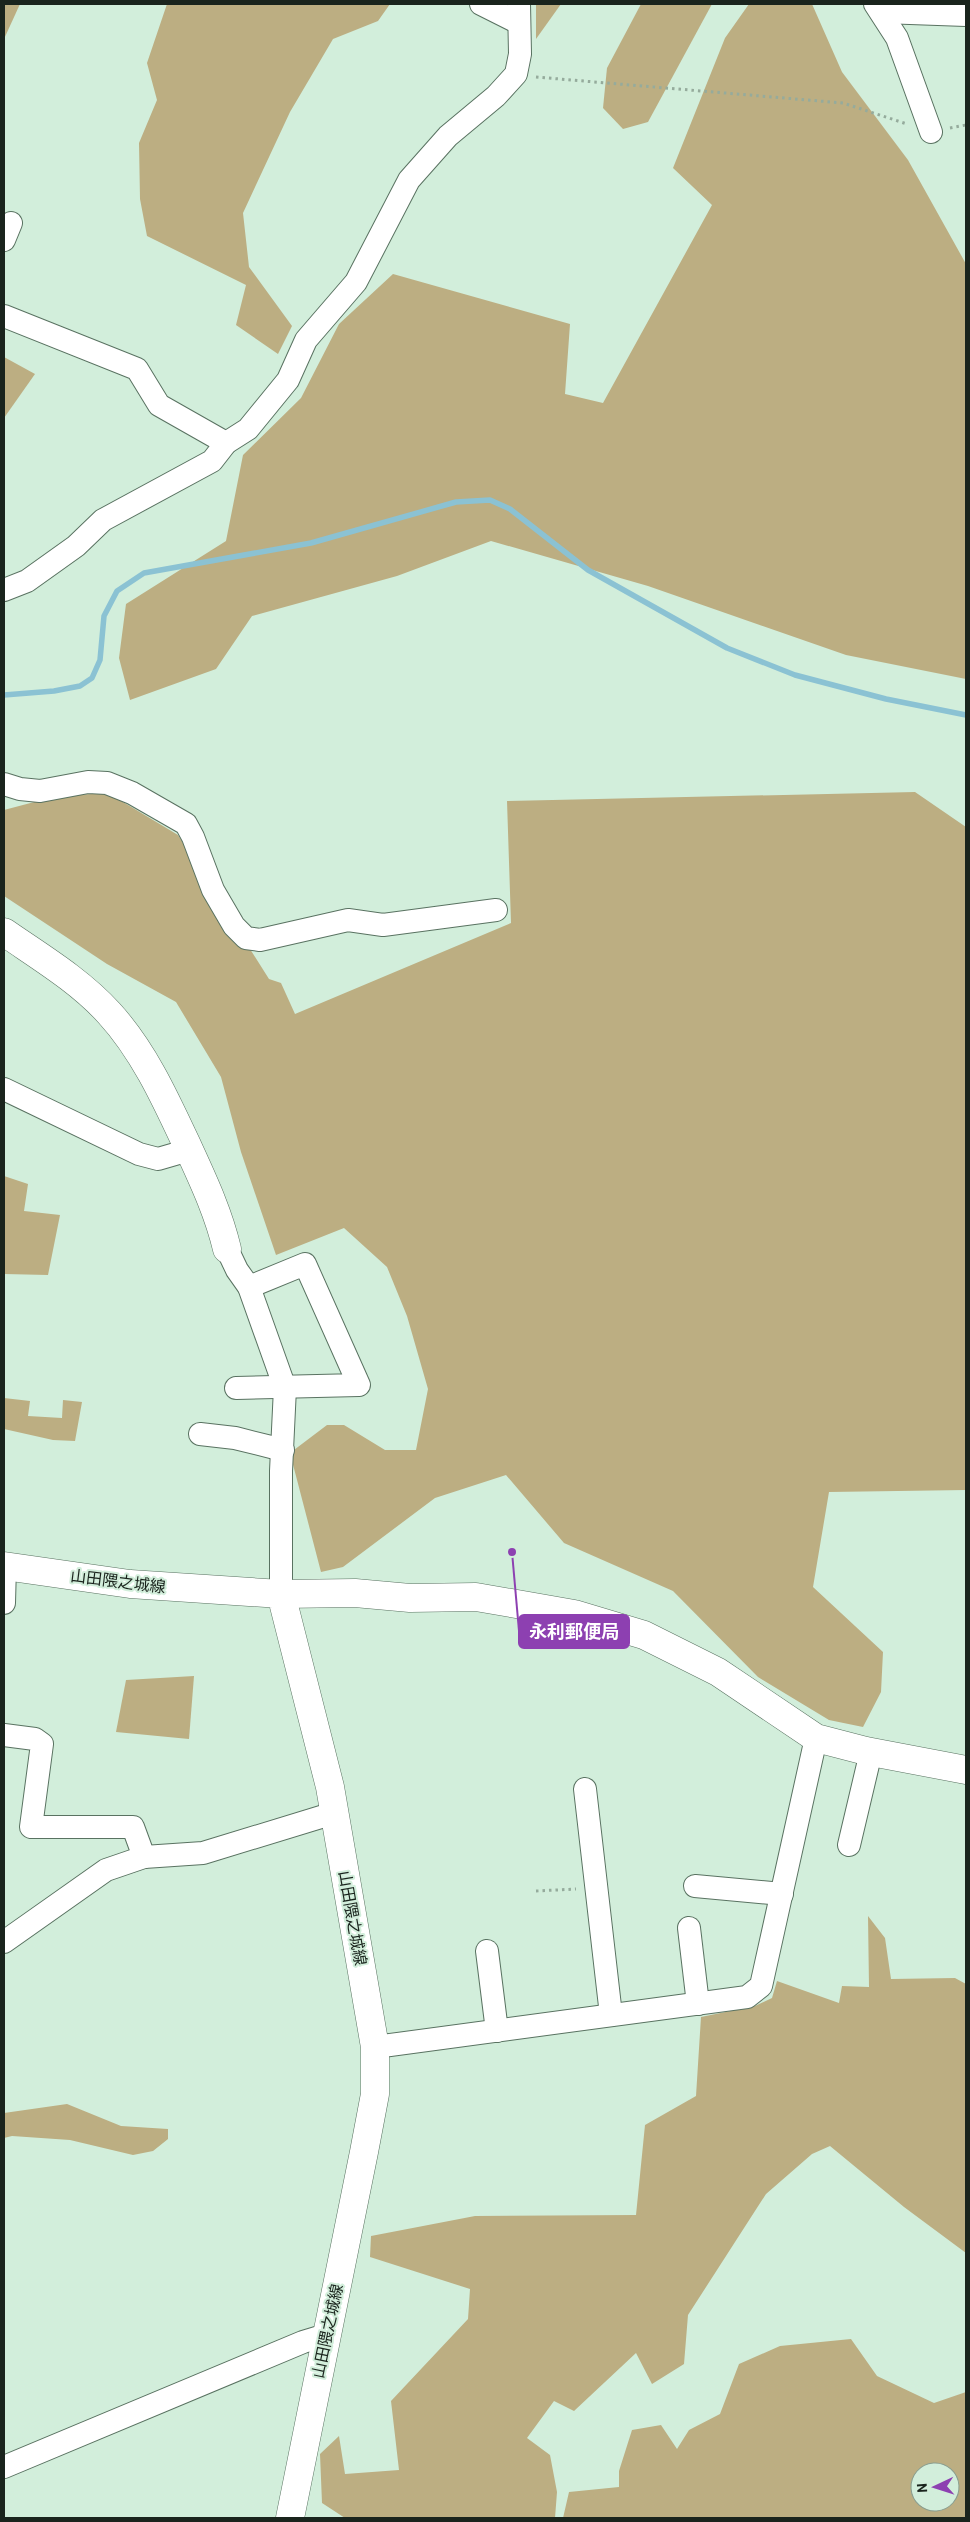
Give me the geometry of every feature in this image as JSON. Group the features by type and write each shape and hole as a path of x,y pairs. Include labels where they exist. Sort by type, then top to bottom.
{"main road":[{"path":"4,932 65,974 109,1013 142,1056 220,1217 227,1249"},
{"name":"山田隈之城線","path":"4,1566 130,1584 281,1594 334,1813 375,2047 375,2094 290,2518"},
{"path":"281,1594 355,1593 410,1598 476,1597 574,1614 644,1635 718,1672 816,1738 871,1752 966,1770"}],"street":[{"path":"4,590 28,580 76,546 103,520 212,461 226,443 248,429 288,380 306,340 356,282 409,180 448,136 496,96 516,74 520,54 519,13 481,4"},
{"path":"879,8 966,15"},
{"path":"879,8 897,38 931,132"},
{"path":"4,316 137,369 159,405 226,443"},
{"path":"4,784 20,789 40,791 88,782 106,783 132,793 186,824 214,890 234,926 246,938 260,940 348,920 383,925 496,910"},
{"path":"4,1089 139,1154 158,1159 189,1150"},
{"path":"227,1249 237,1270 249,1287 285,1388 281,1594"},
{"path":"236,1388 360,1385 305,1264 249,1287"},
{"path":"200,1434 235,1438 283,1450"},
{"path":"4,1566 4,1603"},
{"path":"4,1735 35,1739 42,1744 31,1827 133,1827 144,1857"},
{"path":"375,2047 747,1997 761,1986 816,1738"},
{"path":"849,1845 871,1752"},
{"path":"585,1789 611,2015"},
{"path":"4,1942 106,1870 144,1857 204,1853 334,1813"},
{"path":"695,1886 782,1894"},
{"path":"690,1928 698,2004"},
{"path":"487,1951 497,2031"},
{"path":"4,2467 303,2342 326,2335"}],"path":[{"path":"516,74 554,80 843,103 931,132"},
{"path":"536,1891 576,1889 596,1892"}],"shaded area":[{"path":"4,4 20,4 4,39"},
{"path":"167,4 390,4 378,21 333,39 290,112 243,213 249,267 292,326 278,354 236,325 246,285 147,236 140,199 139,143 157,100 147,63"},
{"path":"536,4 561,4 536,39"},
{"path":"641,4 712,4 648,122 623,129 603,108 607,68"},
{"path":"749,4 812,4 842,72 908,160 966,264 966,679 846,655 648,586 491,541 397,576 252,616 216,669 130,700 119,658 126,604 226,541 243,455 301,398 339,324 393,274 570,324 565,394 603,403 712,205 673,168 725,38"},
{"path":"4,357 35,374 4,418"},
{"path":"915,792 966,827 966,1490 829,1492 813,1587 883,1652 881,1692 863,1727 829,1720 758,1677 673,1591 564,1543 506,1475 435,1498 343,1567 321,1572 290,1453 327,1425 344,1425 385,1450 416,1450 428,1389 407,1316 387,1267 344,1228 276,1255 241,1152 221,1077 176,1002 107,964 4,896 4,810 57,796 108,793 178,835 269,979 281,983 295,1014 511,923 507,801"},
{"path":"4,1176 28,1184 24,1211 60,1215 48,1275 4,1274"},
{"path":"4,1398 30,1401 28,1416 62,1418 63,1400 82,1402 75,1441 53,1440 4,1429"},
{"path":"194,1676 189,1739 116,1732 126,1680"},
{"path":"868,1916 885,1938 891,1979 955,1978 966,1984 966,2253 904,2207 830,2146 812,2154 766,2194 688,2315 684,2364 652,2384 636,2353 574,2411 554,2401 527,2438 550,2455 557,2492 555,2518 345,2518 322,2503 320,2454 339,2436 345,2474 399,2470 391,2401 468,2319 470,2289 370,2257 371,2236 475,2216 636,2215 645,2125 696,2096 701,2017 755,2006 772,1998 777,1981 839,2003 842,1986 869,1987"},
{"path":"67,2104 121,2126 168,2129 168,2139 153,2151 133,2155 70,2140 12,2136 4,2138 4,2113"},
{"path":"851,2339 877,2376 934,2403 966,2392 966,2518 563,2518 569,2492 619,2487 619,2471 632,2430 661,2425 677,2449 689,2430 720,2414 739,2364 780,2346"}],"waterway":[{"path":"4,695 54,691 80,686 92,678 100,660 104,616 117,591 144,573 311,543 456,502 490,500 510,509 588,570 727,648 795,675 886,699 966,715"}],"place":[{"name":"永利郵便局","path":"512,1552"}]}
